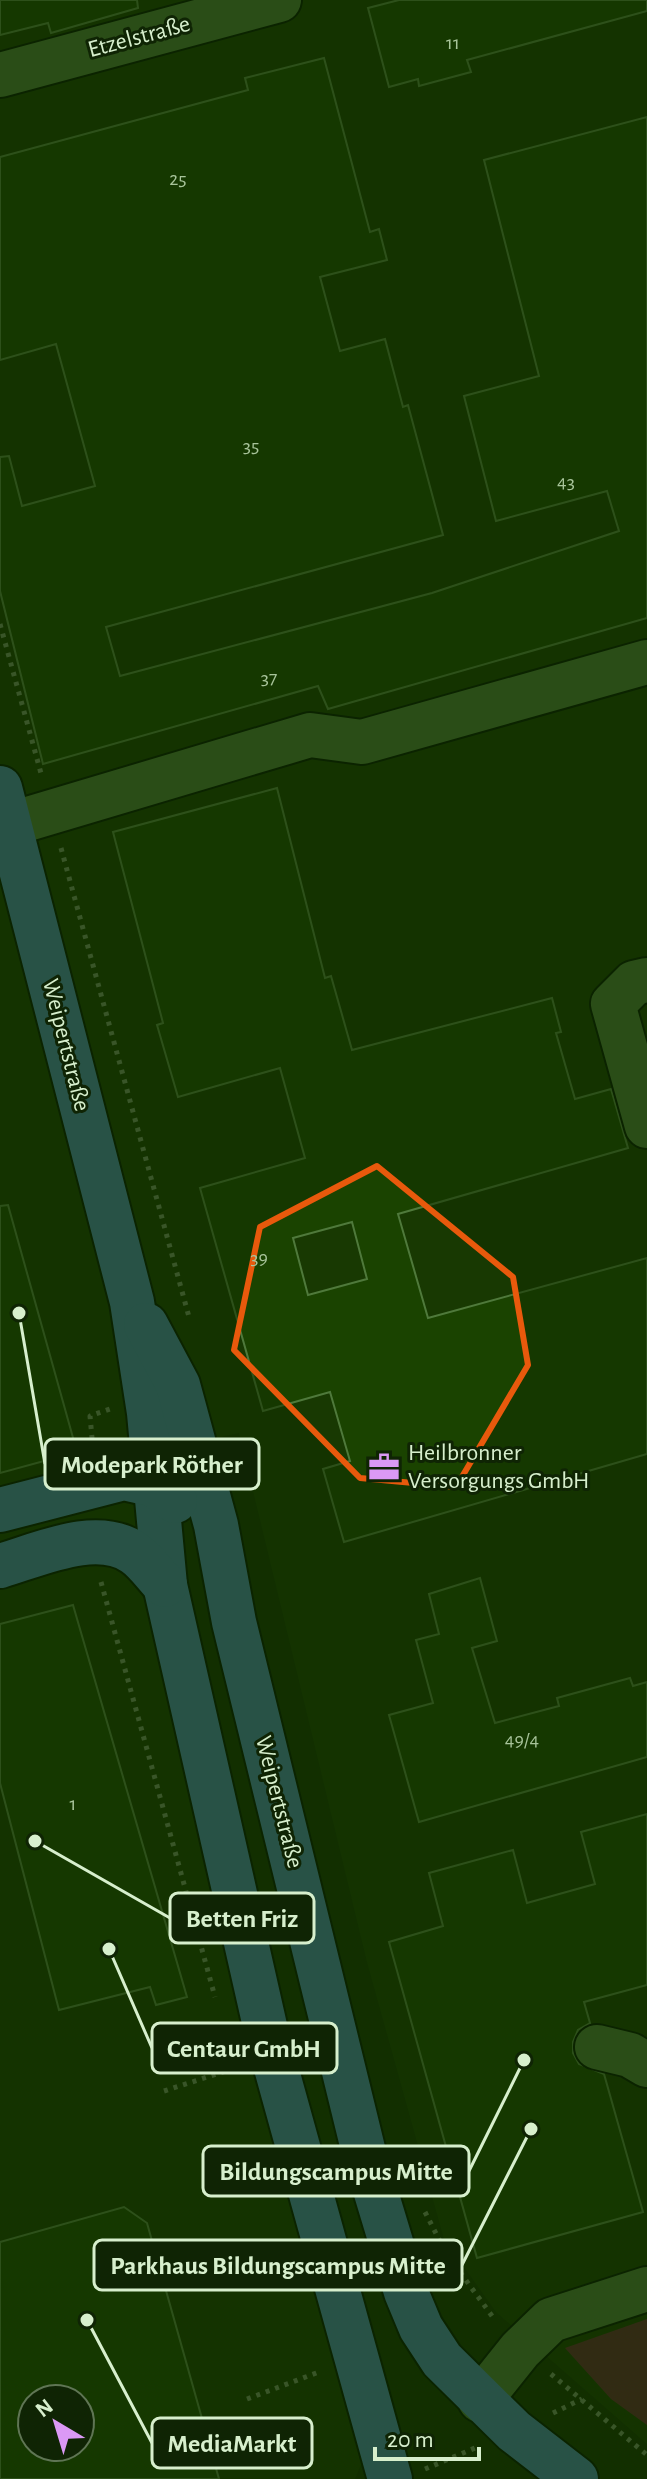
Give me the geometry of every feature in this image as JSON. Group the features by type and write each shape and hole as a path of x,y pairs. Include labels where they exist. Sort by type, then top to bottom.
{"main road":[{"name":"Weipertstraße","path":"21,809 132,1302 165,1585 267,2035 390,2479"},
{"name":"Weipertstraße","path":"132,1302 178,1385 216,1525 225,1584 364,2153 406,2292 421,2328 442,2360 514,2431 576,2479"},
{"path":"0,1510 124,1478 155,1485 180,1504 202,1531 225,1584"},
{"path":"0,1566 63,1547 100,1543 133,1552 165,1585"}],"street":[{"name":"Etzelstraße","path":"0,75 279,0"},
{"path":"21,809 310,735 362,742 647,662"},
{"path":"647,980 634,983 613,1004 647,1126"},
{"path":"597,2047 630,2055 647,2065"},
{"path":"480,2400 520,2350 551,2320 647,2289"}],"path":[{"path":"0,624 21,809 192,1330"},
{"path":"164,2091 235,2068"},
{"path":"420,2201 446,2253 477,2299 520,2350 647,2455"},
{"path":"247,2399 320,2371"}],"highlighted area":[{"path":"377,1166 513,1277 528,1365 456,1487 360,1478 234,1350 260,1227"}],"shaded area":[{"path":"0,0 647,0 647,2444 496,2312 444,2239 367,1962 239,1433 124,1457 378,2408 368,2447 355,2479 0,2479"},
{"path":"647,2319 647,2425 611,2399 565,2348"}],"building":[{"path":"0,0 137,0 138,8 51,33 48,23 0,35"},
{"path":"399,0 647,0 647,11 467,60 471,72 419,86 418,79 389,87 368,8"},
{"path":"324,58 370,232 379,229 387,260 320,277 340,351 385,339 403,407 408,405 443,535 106,627 120,676 432,593 619,531 607,491 496,521 464,396 539,376 484,160 647,117 647,618 328,709 318,686 43,764 0,591 0,457 9,456 22,506 95,486 56,344 0,360 0,157 248,90 245,78"},
{"path":"277,788 325,978 331,976 352,1050 552,998 561,1032 556,1033 575,1099 611,1089 628,1148 398,1214 428,1318 647,1258 647,1454 344,1542 323,1469 350,1461 330,1392 263,1411 200,1188 305,1158 280,1068 178,1097 157,1025 163,1023 113,832","holes":["352,1222 367,1279 308,1295 293,1238"]},
{"path":"8,1205 77,1452 0,1473 0,1206"},
{"path":"480,1578 497,1641 472,1648 495,1723 559,1706 557,1698 630,1678 633,1686 647,1682 647,1757 419,1822 389,1715 433,1703 416,1640 439,1634 429,1594"},
{"path":"73,1605 187,1997 156,2005 150,1987 59,2010 0,1783 0,1624"},
{"path":"647,1814 647,1985 584,2002 590,2023 578,2030 573,2042 573,2053 579,2064 604,2074 643,2212 477,2258 389,1942 443,1926 429,1873 513,1850 527,1903 595,1884 581,1832"},
{"path":"124,2207 147,2223 219,2479 0,2479 0,2242"}],"place":[{"name":"Modepark Röther","path":"19,1313"},
{"name":"Heilbronner Versorgungs GmbH","path":"384,1467"},
{"name":"Betten Friz","path":"35,1841"},
{"name":"Centaur GmbH","path":"109,1949"},
{"name":"Bildungscampus Mitte","path":"524,2060"},
{"name":"Parkhaus Bildungscampus Mitte","path":"531,2129"},
{"name":"MediaMarkt","path":"87,2320"}]}
